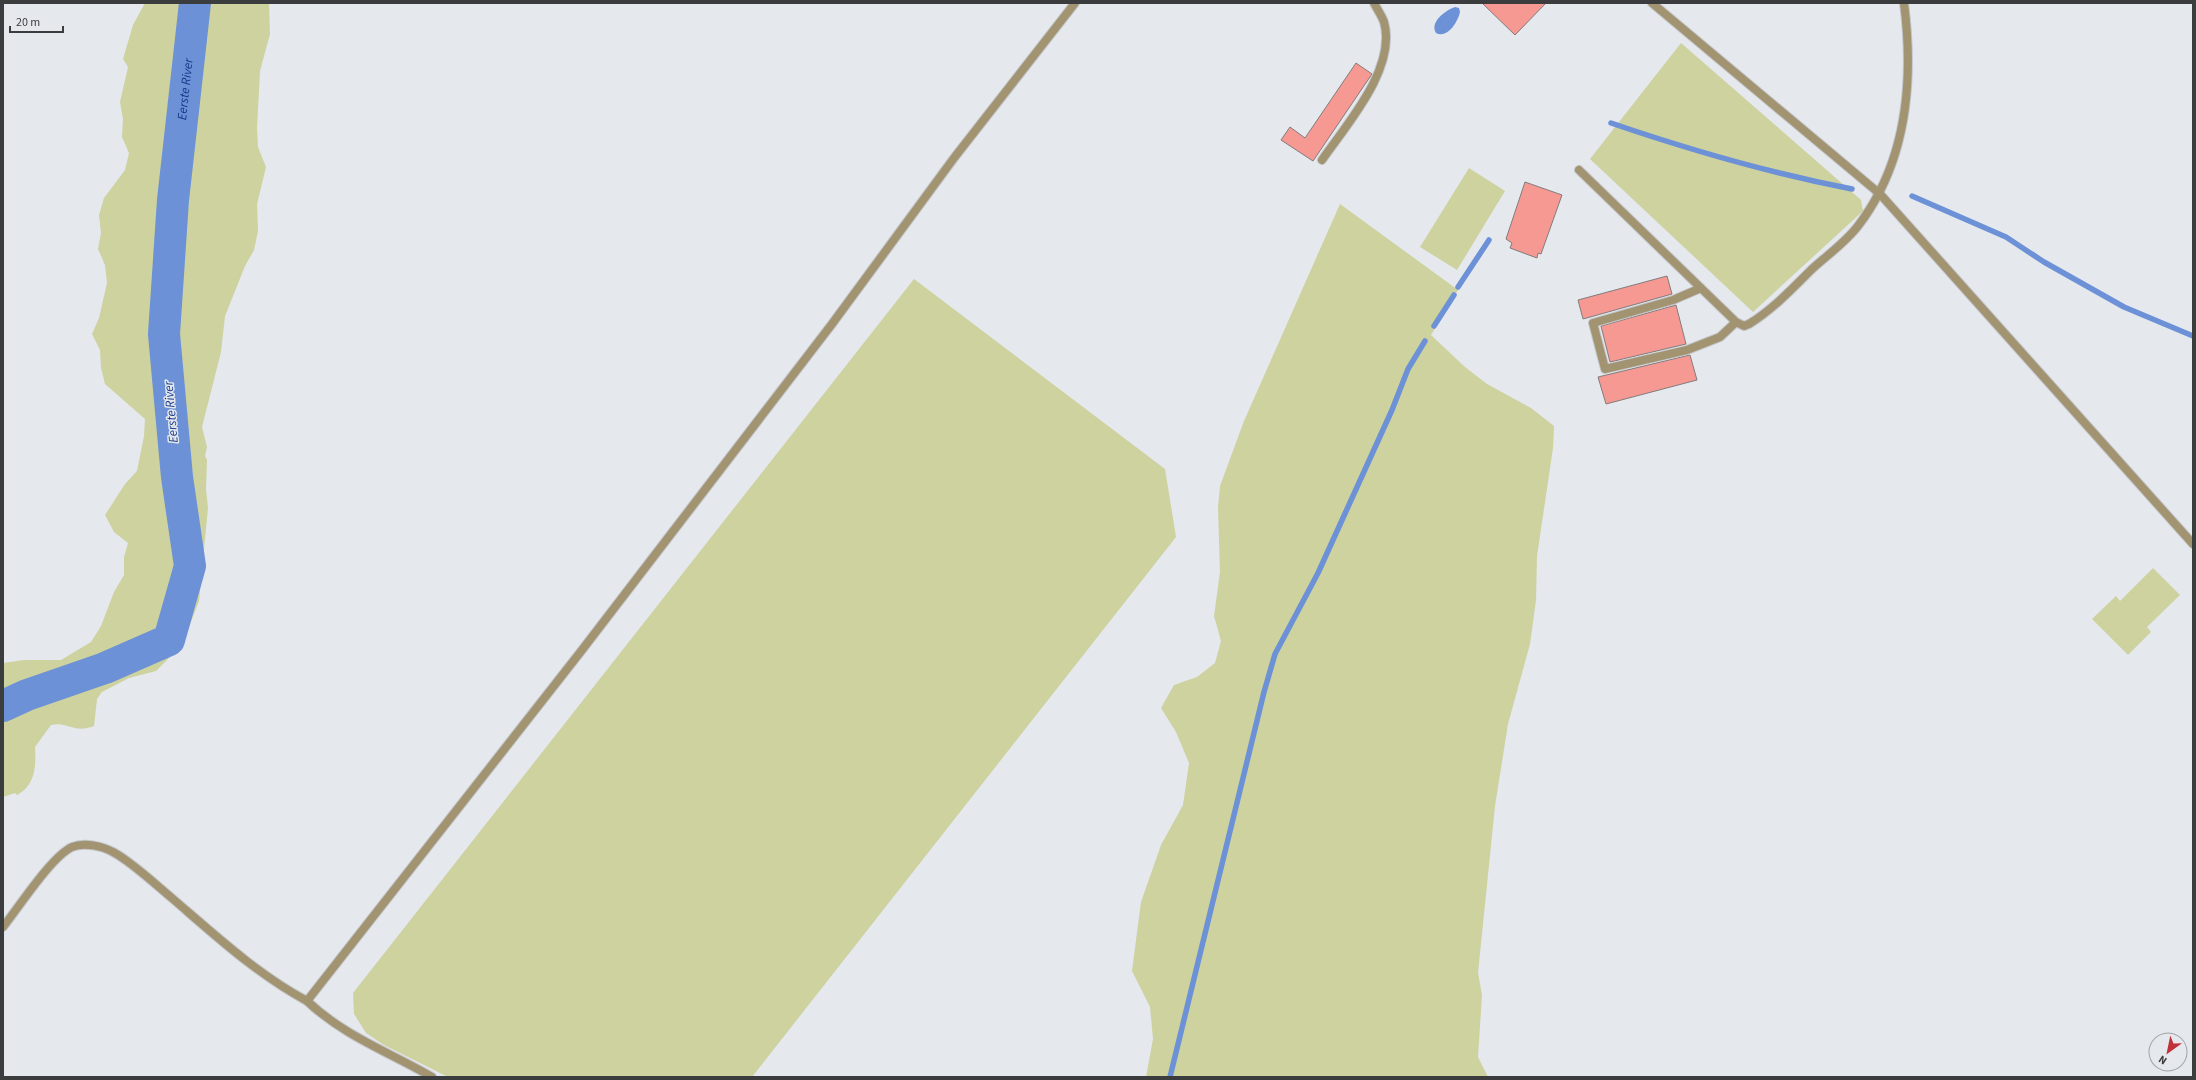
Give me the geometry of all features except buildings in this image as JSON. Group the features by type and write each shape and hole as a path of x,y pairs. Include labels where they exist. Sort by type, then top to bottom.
{"street":[{"path":"307,1001 596,631 832,324 954,158 1075,3"},
{"path":"1322,160 1373,84 1381,68 1386,52 1384,22 1374,3"},
{"path":"1652,3 1880,194 2193,544"},
{"path":"1579,170 1736,322 1744,326 1754,321 1857,228 1880,194 1890,168 1904,117 1908,84 1904,3"},
{"path":"1701,288 1673,300 1593,323 1606,369 1687,350 1720,337 1736,322"},
{"path":"3,927 57,858 72,847 83,845 96,846 113,852 152,881 243,959 285,989 307,1001 338,1026 359,1040 432,1077"}],"green space":[{"path":"145,3 269,3 270,34 260,71 257,128 258,147 266,167 257,204 258,231 254,250 245,266 225,316 221,352 202,427 207,447 205,456 207,460 206,489 208,508 199,601 189,627 168,659 156,671 129,678 102,692 97,699 94,726 81,729 57,724 51,725 35,747 34,774 28,786 17,795 15,793 3,797 3,663 24,660 61,660 91,642 101,626 114,592 124,575 124,557 128,543 114,532 105,515 125,484 137,471 144,436 145,419 105,384 101,368 100,350 92,334 99,318 107,283 105,265 98,249 101,233 99,215 104,198 125,170 129,153 122,137 123,119 120,102 128,67 123,59 133,25"},
{"path":"1681,43 1861,200 1863,211 1753,312 1590,159"},
{"path":"1469,168 1505,191 1457,270 1420,247"},
{"path":"1340,204 1458,290 1431,335 1465,367 1487,384 1531,408 1554,426 1553,448 1537,556 1536,600 1530,644 1508,724 1495,806 1478,973 1482,995 1478,1057 1488,1077 1146,1077 1153,1039 1150,1007 1132,971 1141,902 1161,845 1183,805 1189,763 1176,732 1161,708 1174,685 1197,677 1215,663 1221,641 1214,616 1220,572 1218,508 1220,486 1244,421"},
{"path":"914,279 1165,469 1176,537 752,1077 448,1077 384,1045 366,1033 354,1014 353,993"},
{"path":"2153,568 2180,595 2147,627 2151,632 2128,655 2092,619 2116,596 2120,601"}],"water":[{"path":"1455,7 1459,8 1460,12 1455,24 1445,34 1436,33 1434,29 1437,21 1443,14"}],"waterway":[{"name":"Eerste River","path":"3,706 27,695 105,668 169,640 190,566 177,477 164,334 173,200 195,3"},
{"path":"1611,123 1730,160 1790,176 1852,189"},
{"path":"1912,196 2006,237 2044,262 2124,307 2193,336"},
{"path":"1458,287 1489,240"},
{"path":"1434,326 1454,295"},
{"path":"1170,1077 1264,692 1275,654 1318,573 1392,410 1408,369 1425,341"}]}
